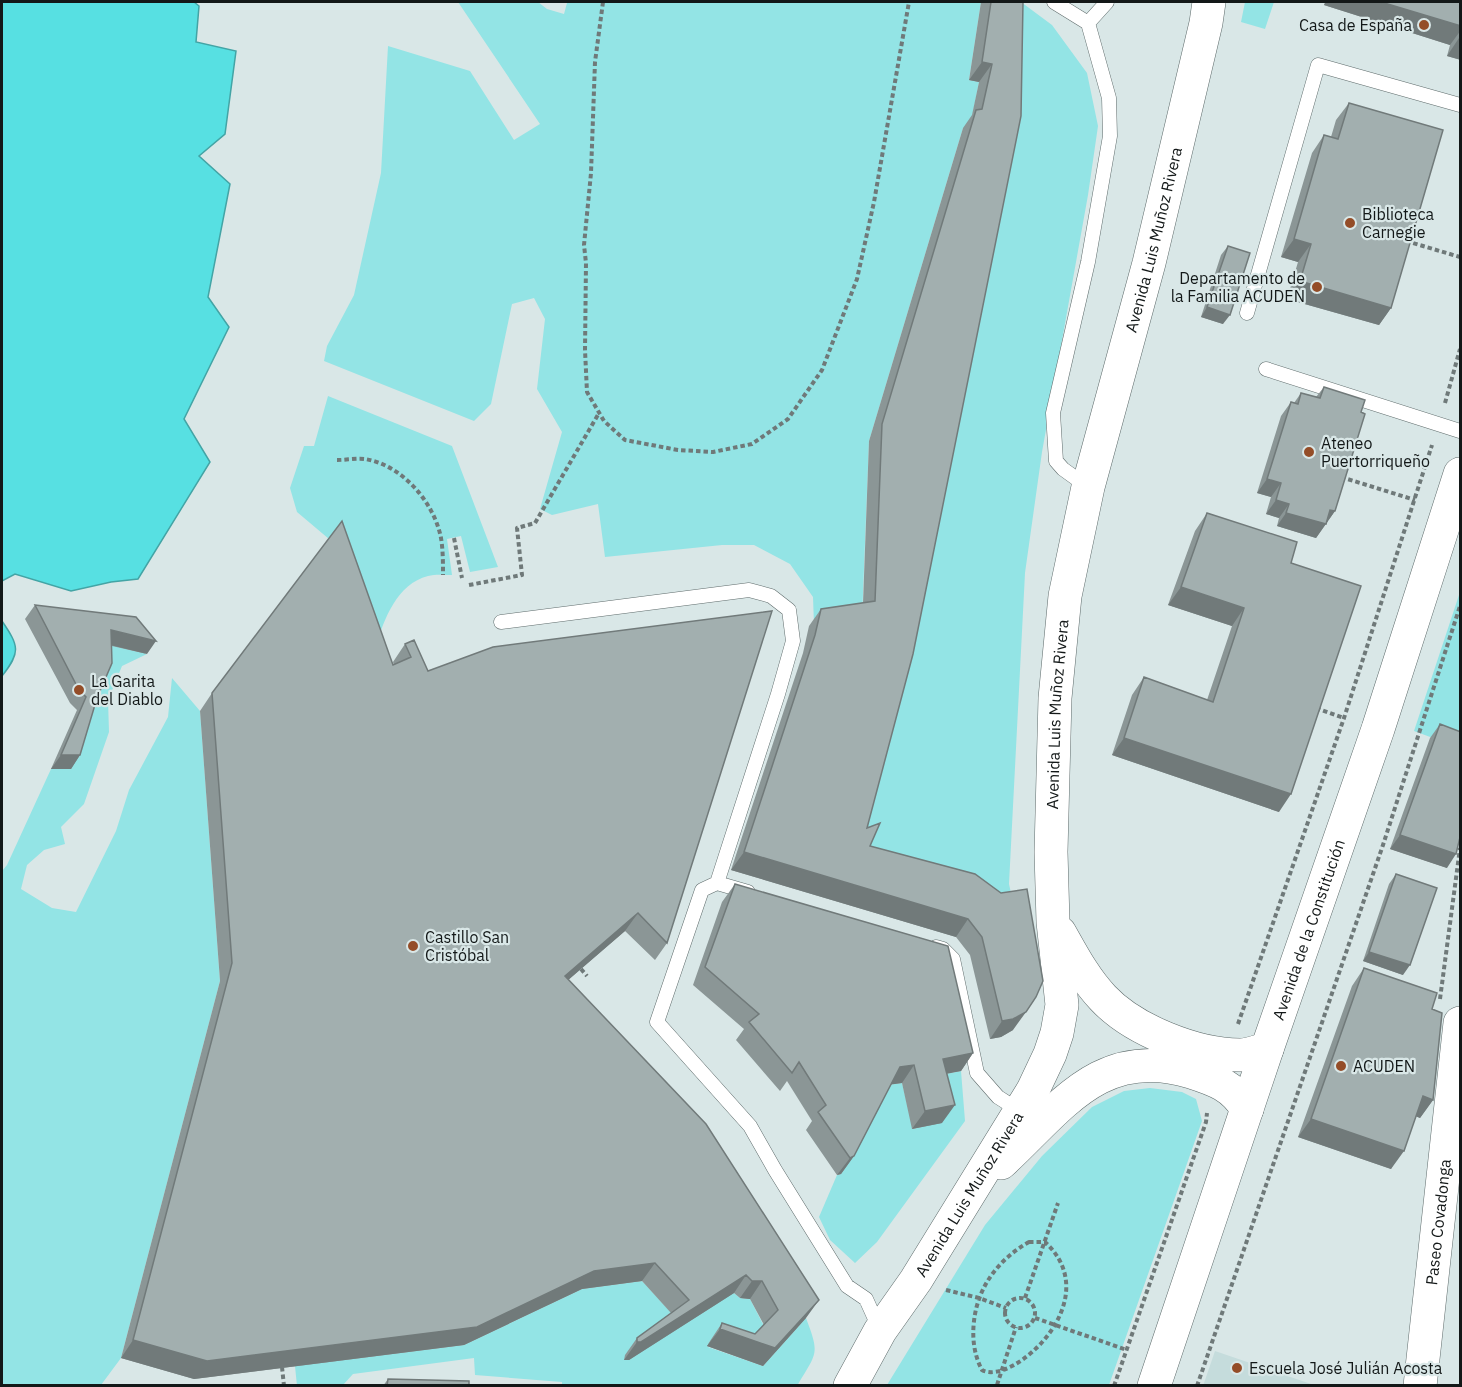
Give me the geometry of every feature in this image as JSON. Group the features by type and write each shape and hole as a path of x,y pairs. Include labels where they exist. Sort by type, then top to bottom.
{"main road":[{"name":"Avenida Luis Muñoz Rivera","path":"850,1386 880,1332 916,1280 1020,1111 1047,1064 1059,1024 1061,987 1053,921 1051,852 1055,698 1065,596 1088,487 1149,263 1209,2"},
{"name":"Avenida de la Constitución","path":"1158,1373 1455,505 1461,474"},
{"path":"1053,921 1088,980 1103,998 1122,1015 1146,1029 1173,1040 1221,1068 1233,1091 1247,1109"},
{"name":"Paseo Covadonga","path":"1420,1386 1461,1023"},
{"path":"971,1191 1070,1097 1089,1082 1107,1073 1131,1067 1161,1065 1188,1071 1221,1068 1245,1055 1267,1049"},
{"path":"833,1386 880,1332"}],"lane":[{"path":"1054,2 1088,23 1109,98 1110,136 1088,262 1053,413 1056,460 1063,469 1088,487"},
{"path":"1088,23 1107,2"},
{"path":"1247,313 1318,64 1461,105"},
{"path":"1266,369 1461,431"},
{"path":"501,622 749,590 771,596 789,610 793,641 717,883"},
{"path":"762,896 717,883 702,890 657,1022 750,1126 847,1287 866,1299 880,1332"},
{"path":"920,942 943,949 953,959 977,1073 998,1097 1020,1111"}],"path":[{"path":"603,2 595,63 591,173 584,246 587,392 604,421 626,440 678,450 713,452 752,444 788,419 822,370 857,279 874,202 909,2"},
{"path":"1403,240 1461,256"},
{"path":"1114,1386 1206,1122 1208,1106 1221,1068 1242,1014 1344,718 1461,349"},
{"path":"469,585 522,575 517,528 535,523 599,413"},
{"path":"337,460 365,459 390,468 412,485 429,506 441,537 443,575"},
{"path":"1341,477 1415,500"},
{"path":"454,538 462,578"},
{"path":"1197,1386 1383,845 1461,606"},
{"path":"1314,707 1344,718"},
{"path":"581,969 587,976"},
{"path":"1024,1298 1058,1203"},
{"path":"987,1378 977,1360 973,1335 979,1298 998,1265 1012,1252 1029,1242 1045,1242 1053,1249 1065,1281 1065,1307 1061,1327 1057,1334"},
{"path":"916,1280 1006,1308"},
{"path":"1017,1298 1024,1298 1031,1302 1035,1310 1035,1318 1030,1324 1017,1328 1009,1324 1005,1316 1006,1308 1017,1298"},
{"path":"1035,1318 1127,1349 1158,1373"},
{"path":"997,1385 1017,1328"},
{"path":"282,1367 284,1386"},
{"path":"992,1381 997,1385 1009,1383"}],"shaded area":[{"path":"2,2 194,2 199,6 196,42 236,51 225,134 199,156 230,184 208,297 229,327 184,419 210,462 138,579 111,582 71,591 15,574 2,581"},
{"path":"458,2 538,2 547,9 564,14 567,3 562,2 981,2 969,80 979,82 970,127 963,128 869,441 862,619 814,625 813,597 790,564 754,545 722,545 605,557 598,504 552,515 540,509 562,432 537,389 545,319 534,298 512,304 491,404 474,421 324,361 327,346 354,295 381,173 388,46 470,71 514,140 540,124"},
{"path":"1021,2 1052,25 1087,73 1098,126 1088,195 1042,452 1025,573 1009,884 1014,907 854,845"},
{"path":"1245,2 1274,2 1265,29 1241,22"},
{"path":"328,396 452,446 498,567 470,572 461,536 447,539 452,575 428,576 408,587 393,604 376,646 329,539 297,512 290,488 304,446 314,446"},
{"path":"1460,592 1460,748 1414,731"},
{"path":"2,621 16,649 12,661 2,676"},
{"path":"102,643 147,654 122,666 108,700 109,732 84,804 61,827 65,844 44,850 27,865 21,889 52,908 76,912 116,831 129,790 168,717 172,678 200,711 220,981 121,1358 101,1385 2,1386 2,871 7,865 51,769 71,769"},
{"path":"961,1071 965,1121 877,1242 855,1263 830,1240 819,1217 837,1175 841,1174 888,1085 902,1083 913,1129 942,1122 931,1077"},
{"path":"1150,1088 1182,1092 1196,1099 1202,1121 1109,1385 887,1385 985,1225 1042,1156 1092,1107 1124,1091"},
{"path":"642,1281 676,1318 734,1293 740,1298 750,1299 765,1328 742,1352 710,1341 708,1347 763,1366 806,1318 815,1347 812,1359 797,1386 562,1385 562,1382 475,1375 474,1358 353,1374 343,1385 297,1386 295,1366 464,1345 582,1289"},
{"name":"Escuela José Julián Acosta","path":"1215,1351 1314,1385 1203,1386"}],"building":[{"path":"991,2 1023,2 1021,116 913,654 867,828 880,823 870,846 975,874 1001,893 1027,889 1043,981 1026,1012 1013,1019 1002,1021 982,937 968,919 744,852 815,635 821,609 875,601 882,424 976,110 982,109 992,64 982,62"},
{"path":"1381,2 1461,2 1461,26"},
{"name":"Biblioteca Carnegie","path":"1349,103 1443,130 1391,308 1300,281 1311,244 1294,239 1324,135 1338,139"},
{"path":"1228,246 1250,253 1230,315 1207,307"},
{"name":"Ateneo Puertorriqueño","path":"1324,387 1365,400 1361,412 1365,414 1335,511 1330,510 1326,524 1286,513 1289,504 1276,500 1281,483 1267,479 1291,402 1298,404 1301,393 1320,398"},
{"path":"1207,513 1297,542 1291,563 1361,586 1291,794 1124,738 1144,677 1213,702 1244,608 1181,587"},
{"name":"Castillo San Cristóbal","path":"342,521 393,665 411,657 405,644 414,640 428,671 493,647 772,611 667,943 638,913 565,976 706,1124 819,1300 775,1348 720,1329 722,1323 755,1334 778,1310 762,1281 752,1281 746,1275 641,1342 637,1342 637,1338 689,1300 655,1263 594,1271 477,1327 207,1361 133,1340 232,963 212,693"},
{"path":"35,605 136,617 156,641 111,630 112,663 97,698 80,755 61,755 86,697 79,690"},
{"path":"1440,724 1461,732 1461,833 1456,854 1400,835"},
{"path":"1396,874 1437,888 1410,965 1369,952"},
{"path":"735,884 948,946 973,1053 943,1059 955,1105 925,1111 914,1065 900,1067 854,1156 850,1158 818,1112 826,1105 799,1062 792,1073 749,1022 759,1014 705,967"},
{"path":"1364,968 1437,993 1432,1009 1442,1013 1433,1100 1423,1096 1404,1151 1311,1119"},
{"path":"388,1379 469,1381 469,1386 387,1386"}],"place":[{"name":"Casa de España","path":"1424,25"},
{"name":"Biblioteca Carnegie","path":"1350,223"},
{"name":"Departamento de la Familia ACUDEN","path":"1317,287"},
{"name":"Ateneo Puertorriqueño","path":"1309,452"},
{"name":"La Garita del Diablo","path":"79,690"},
{"name":"Castillo San Cristóbal","path":"413,946"},
{"name":"ACUDEN","path":"1341,1066"},
{"name":"Escuela José Julián Acosta","path":"1237,1368"}]}
